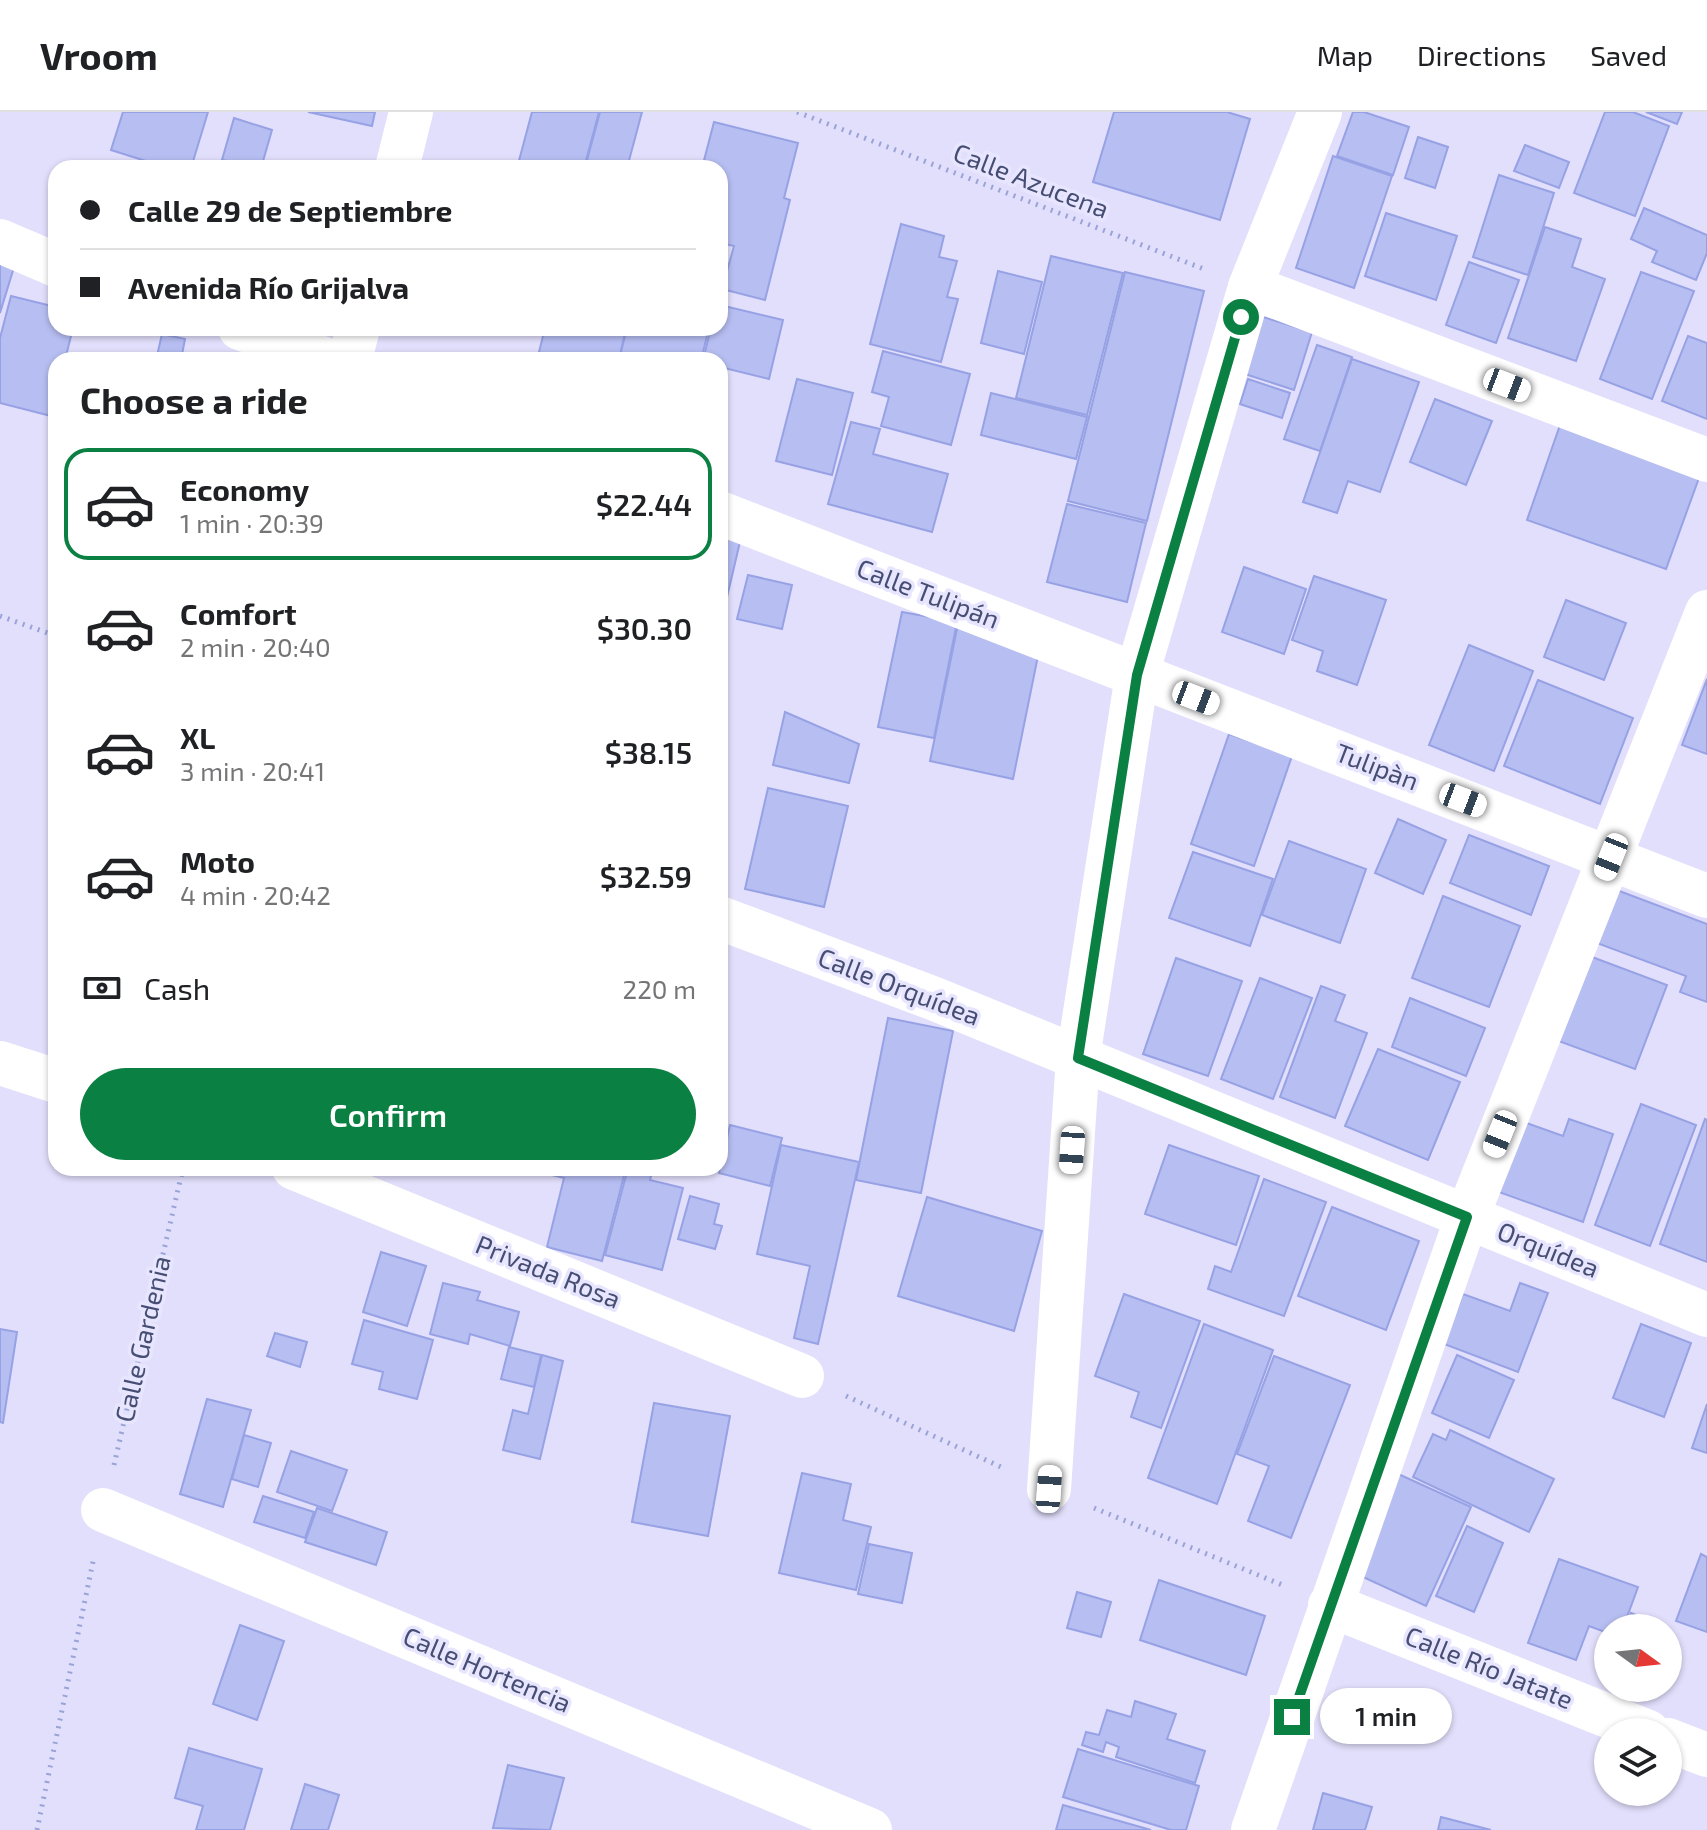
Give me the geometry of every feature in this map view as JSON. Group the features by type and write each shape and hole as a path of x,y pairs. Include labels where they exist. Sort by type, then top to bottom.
{"street":[{"path":"399,160 411,112"},
{"path":"1049,1489 1078,1058 1137,675 1250,287 1320,112"},
{"path":"0,241 48,262"},
{"path":"1250,287 1707,460"},
{"path":"262,336 305,352"},
{"name":"Calle Tulipán","path":"728,516 1137,675"},
{"path":"1253,1830 1467,1217 1707,612"},
{"name":"Tulipàn","path":"1137,675 1707,896"},
{"name":"Calle Orquídea","path":"728,921 935,999 1078,1058"},
{"name":"Orquídea","path":"1078,1058 1707,1315"},
{"path":"0,1063 48,1078"},
{"name":"Privada Rosa","path":"314,1176 802,1376"},
{"name":"Calle Hortencia","path":"103,1510 870,1830"},
{"name":"Calle Río Jatate","path":"1330,1605 1613,1718"},
{"path":"1682,1745 1707,1755"}],"path":[{"name":"Calle Azucena","path":"797,112 1250,287"},
{"path":"0,616 48,633"},
{"name":"Calle Gardenia","path":"37,1830 103,1510 181,1176"}],"building":[{"path":"123,112 208,112 193,160 143,160 111,150"},
{"path":"308,112 375,112 372,126"},
{"path":"532,112 599,112 586,160 519,160"},
{"path":"600,112 642,112 629,160 587,160"},
{"path":"1114,112 1227,112 1250,119 1220,220 1093,182"},
{"path":"1353,112 1364,112 1409,127 1393,175 1337,156"},
{"path":"1605,112 1633,112 1669,126 1635,216 1574,193"},
{"path":"1646,112 1682,112 1677,124"},
{"path":"234,118 272,130 263,160 222,160"},
{"path":"714,122 798,143 784,198 790,200 765,300 728,291 728,268 734,246 728,245 728,160 704,160"},
{"path":"1418,137 1448,147 1435,188 1405,178"},
{"path":"1525,145 1569,162 1559,188 1514,171"},
{"path":"1333,156 1392,176 1354,288 1296,268"},
{"path":"1499,175 1554,193 1528,275 1473,257"},
{"path":"1644,208 1707,235 1707,253 1696,280 1652,262 1657,251 1631,239"},
{"path":"1386,213 1457,236 1436,300 1365,276"},
{"path":"901,224 944,236 939,257 957,261 947,297 958,299 941,362 870,344"},
{"path":"1545,227 1581,239 1572,267 1605,279 1576,361 1508,338"},
{"path":"1051,256 1123,273 1087,415 1016,398"},
{"path":"0,260 15,264 0,313"},
{"path":"1469,262 1519,280 1496,343 1446,325"},
{"path":"998,271 1042,282 1024,354 981,343"},
{"path":"1125,272 1204,291 1147,521 1068,501"},
{"path":"1641,272 1694,291 1652,399 1600,379"},
{"path":"11,296 48,305 48,336 71,336 67,352 48,352 48,415 0,403 0,338"},
{"path":"728,307 783,320 769,379 728,369 728,352 705,352 709,336 728,336"},
{"path":"1263,317 1312,332 1294,390 1245,374"},
{"path":"162,336 185,339 183,352 158,352"},
{"path":"543,336 624,336 621,352 539,352"},
{"path":"625,336 707,336 703,352 621,352"},
{"path":"1688,336 1707,343 1707,419 1662,401"},
{"path":"1317,345 1352,357 1320,451 1284,439"},
{"path":"883,351 970,374 951,445 881,426 889,397 872,392"},
{"path":"1352,359 1419,382 1380,492 1348,481 1337,513 1303,502"},
{"path":"797,379 853,393 832,475 776,461"},
{"path":"1248,379 1290,393 1282,418 1240,404"},
{"path":"991,393 1087,417 1076,459 981,435"},
{"path":"1435,399 1492,421 1466,485 1410,462"},
{"path":"851,422 880,429 873,454 948,474 932,532 828,504"},
{"path":"1560,425 1700,475 1666,569 1527,520"},
{"path":"1067,504 1146,523 1127,602 1047,582"},
{"path":"728,526 743,529 728,593"},
{"path":"1244,567 1306,589 1284,654 1222,632"},
{"path":"748,575 792,585 782,629 737,619"},
{"path":"1314,576 1386,600 1357,685 1317,671 1323,651 1292,640"},
{"path":"1566,600 1626,623 1604,680 1544,657"},
{"path":"902,612 957,622 934,738 878,727"},
{"path":"958,624 1041,641 1013,779 930,761"},
{"path":"1469,645 1533,671 1494,771 1429,745"},
{"path":"1707,679 1707,754 1682,745"},
{"path":"1538,680 1633,718 1600,804 1504,766"},
{"path":"785,712 859,744 849,783 773,765"},
{"path":"1229,734 1292,756 1254,866 1191,844"},
{"path":"768,788 848,806 824,907 745,889"},
{"path":"1398,819 1446,840 1423,894 1375,873"},
{"path":"1469,835 1549,866 1531,915 1450,883"},
{"path":"1289,841 1366,869 1340,943 1262,915"},
{"path":"1193,852 1273,879 1250,946 1169,918"},
{"path":"1614,889 1707,924 1707,1002 1680,992 1686,976 1594,942"},
{"path":"1443,896 1520,926 1489,1007 1412,978"},
{"path":"1584,954 1667,985 1635,1069 1553,1039"},
{"path":"1176,958 1242,981 1208,1076 1143,1054"},
{"path":"1260,978 1312,998 1273,1099 1221,1079"},
{"path":"1321,986 1345,995 1335,1021 1367,1033 1335,1118 1280,1097"},
{"path":"1410,998 1485,1028 1466,1076 1392,1047"},
{"path":"888,1018 953,1031 921,1193 856,1180"},
{"path":"1378,1049 1460,1082 1428,1160 1345,1126"},
{"path":"1641,1104 1696,1125 1650,1246 1595,1225"},
{"path":"1569,1119 1613,1134 1583,1222 1496,1191 1521,1121 1563,1136"},
{"path":"1707,1120 1707,1262 1660,1244"},
{"path":"730,1125 782,1138 770,1186 728,1175"},
{"path":"781,1145 859,1162 818,1344 794,1338 810,1266 757,1254"},
{"path":"1169,1145 1259,1176 1236,1245 1145,1214"},
{"path":"556,1176 624,1176 602,1261 547,1247 564,1178"},
{"path":"626,1176 651,1176 650,1180 683,1188 662,1270 605,1255"},
{"path":"1264,1179 1326,1202 1284,1316 1208,1289 1215,1266 1231,1272"},
{"path":"690,1196 719,1204 714,1224 722,1226 715,1249 678,1239"},
{"path":"927,1197 1042,1231 1014,1331 898,1296"},
{"path":"1332,1207 1419,1241 1386,1330 1298,1296"},
{"path":"381,1252 426,1266 407,1326 363,1312"},
{"path":"443,1283 480,1292 477,1300 519,1312 510,1346 470,1334 468,1344 430,1334"},
{"path":"1520,1283 1548,1293 1518,1372 1444,1344 1463,1294 1510,1311"},
{"path":"1124,1294 1200,1321 1161,1428 1131,1417 1139,1392 1095,1376"},
{"path":"364,1320 433,1340 417,1399 379,1389 383,1372 352,1364"},
{"path":"1204,1324 1273,1350 1217,1504 1148,1478"},
{"path":"1641,1324 1691,1343 1664,1417 1613,1398"},
{"path":"0,1329 17,1332 3,1423 0,1422"},
{"path":"275,1333 307,1342 300,1367 267,1356"},
{"path":"509,1347 541,1355 534,1387 501,1379"},
{"path":"542,1355 563,1361 540,1459 503,1450 513,1410 528,1414"},
{"path":"1457,1355 1514,1380 1489,1438 1432,1413"},
{"path":"1274,1356 1350,1385 1291,1538 1248,1521 1269,1466 1237,1454"},
{"path":"207,1399 251,1410 223,1507 180,1494"},
{"path":"654,1403 730,1416 708,1536 632,1522"},
{"path":"1707,1404 1707,1453 1692,1448"},
{"path":"1450,1430 1554,1479 1529,1532 1413,1477 1433,1434 1446,1440"},
{"path":"244,1435 271,1443 258,1487 232,1479"},
{"path":"291,1451 347,1470 332,1511 277,1492"},
{"path":"802,1473 851,1484 843,1520 871,1527 856,1590 779,1573"},
{"path":"1396,1473 1471,1507 1426,1606 1352,1572"},
{"path":"263,1496 314,1512 305,1538 254,1522"},
{"path":"317,1508 387,1532 376,1565 305,1542"},
{"path":"1467,1526 1503,1543 1474,1612 1436,1596"},
{"path":"869,1544 912,1553 902,1603 858,1594"},
{"path":"1701,1554 1707,1557 1707,1632 1682,1623 1682,1614 1679,1614"},
{"path":"1559,1559 1638,1587 1628,1614 1594,1614 1594,1628 1589,1626 1576,1660 1528,1643"},
{"path":"1159,1580 1265,1616 1246,1675 1140,1640"},
{"path":"1077,1592 1111,1602 1101,1637 1067,1628"},
{"path":"240,1625 284,1641 257,1720 213,1704"},
{"path":"1135,1701 1176,1714 1167,1739 1205,1751 1195,1783 1116,1757 1119,1747 1106,1742 1103,1752 1082,1745 1086,1732 1099,1735 1107,1710 1131,1717"},
{"path":"189,1748 262,1769 244,1830 196,1830 203,1806 175,1798"},
{"path":"1078,1749 1199,1786 1186,1830 1171,1830 1063,1797"},
{"path":"508,1765 564,1778 550,1830 493,1828"},
{"path":"305,1784 339,1795 328,1830 291,1830"},
{"path":"1323,1793 1372,1807 1365,1830 1313,1830"},
{"path":"1063,1805 1151,1830 1056,1830"},
{"path":"1441,1817 1491,1830 1438,1830"}],"route":[{"path":"1241,317 1137,675 1078,1058 1467,1217 1292,1717"}]}
